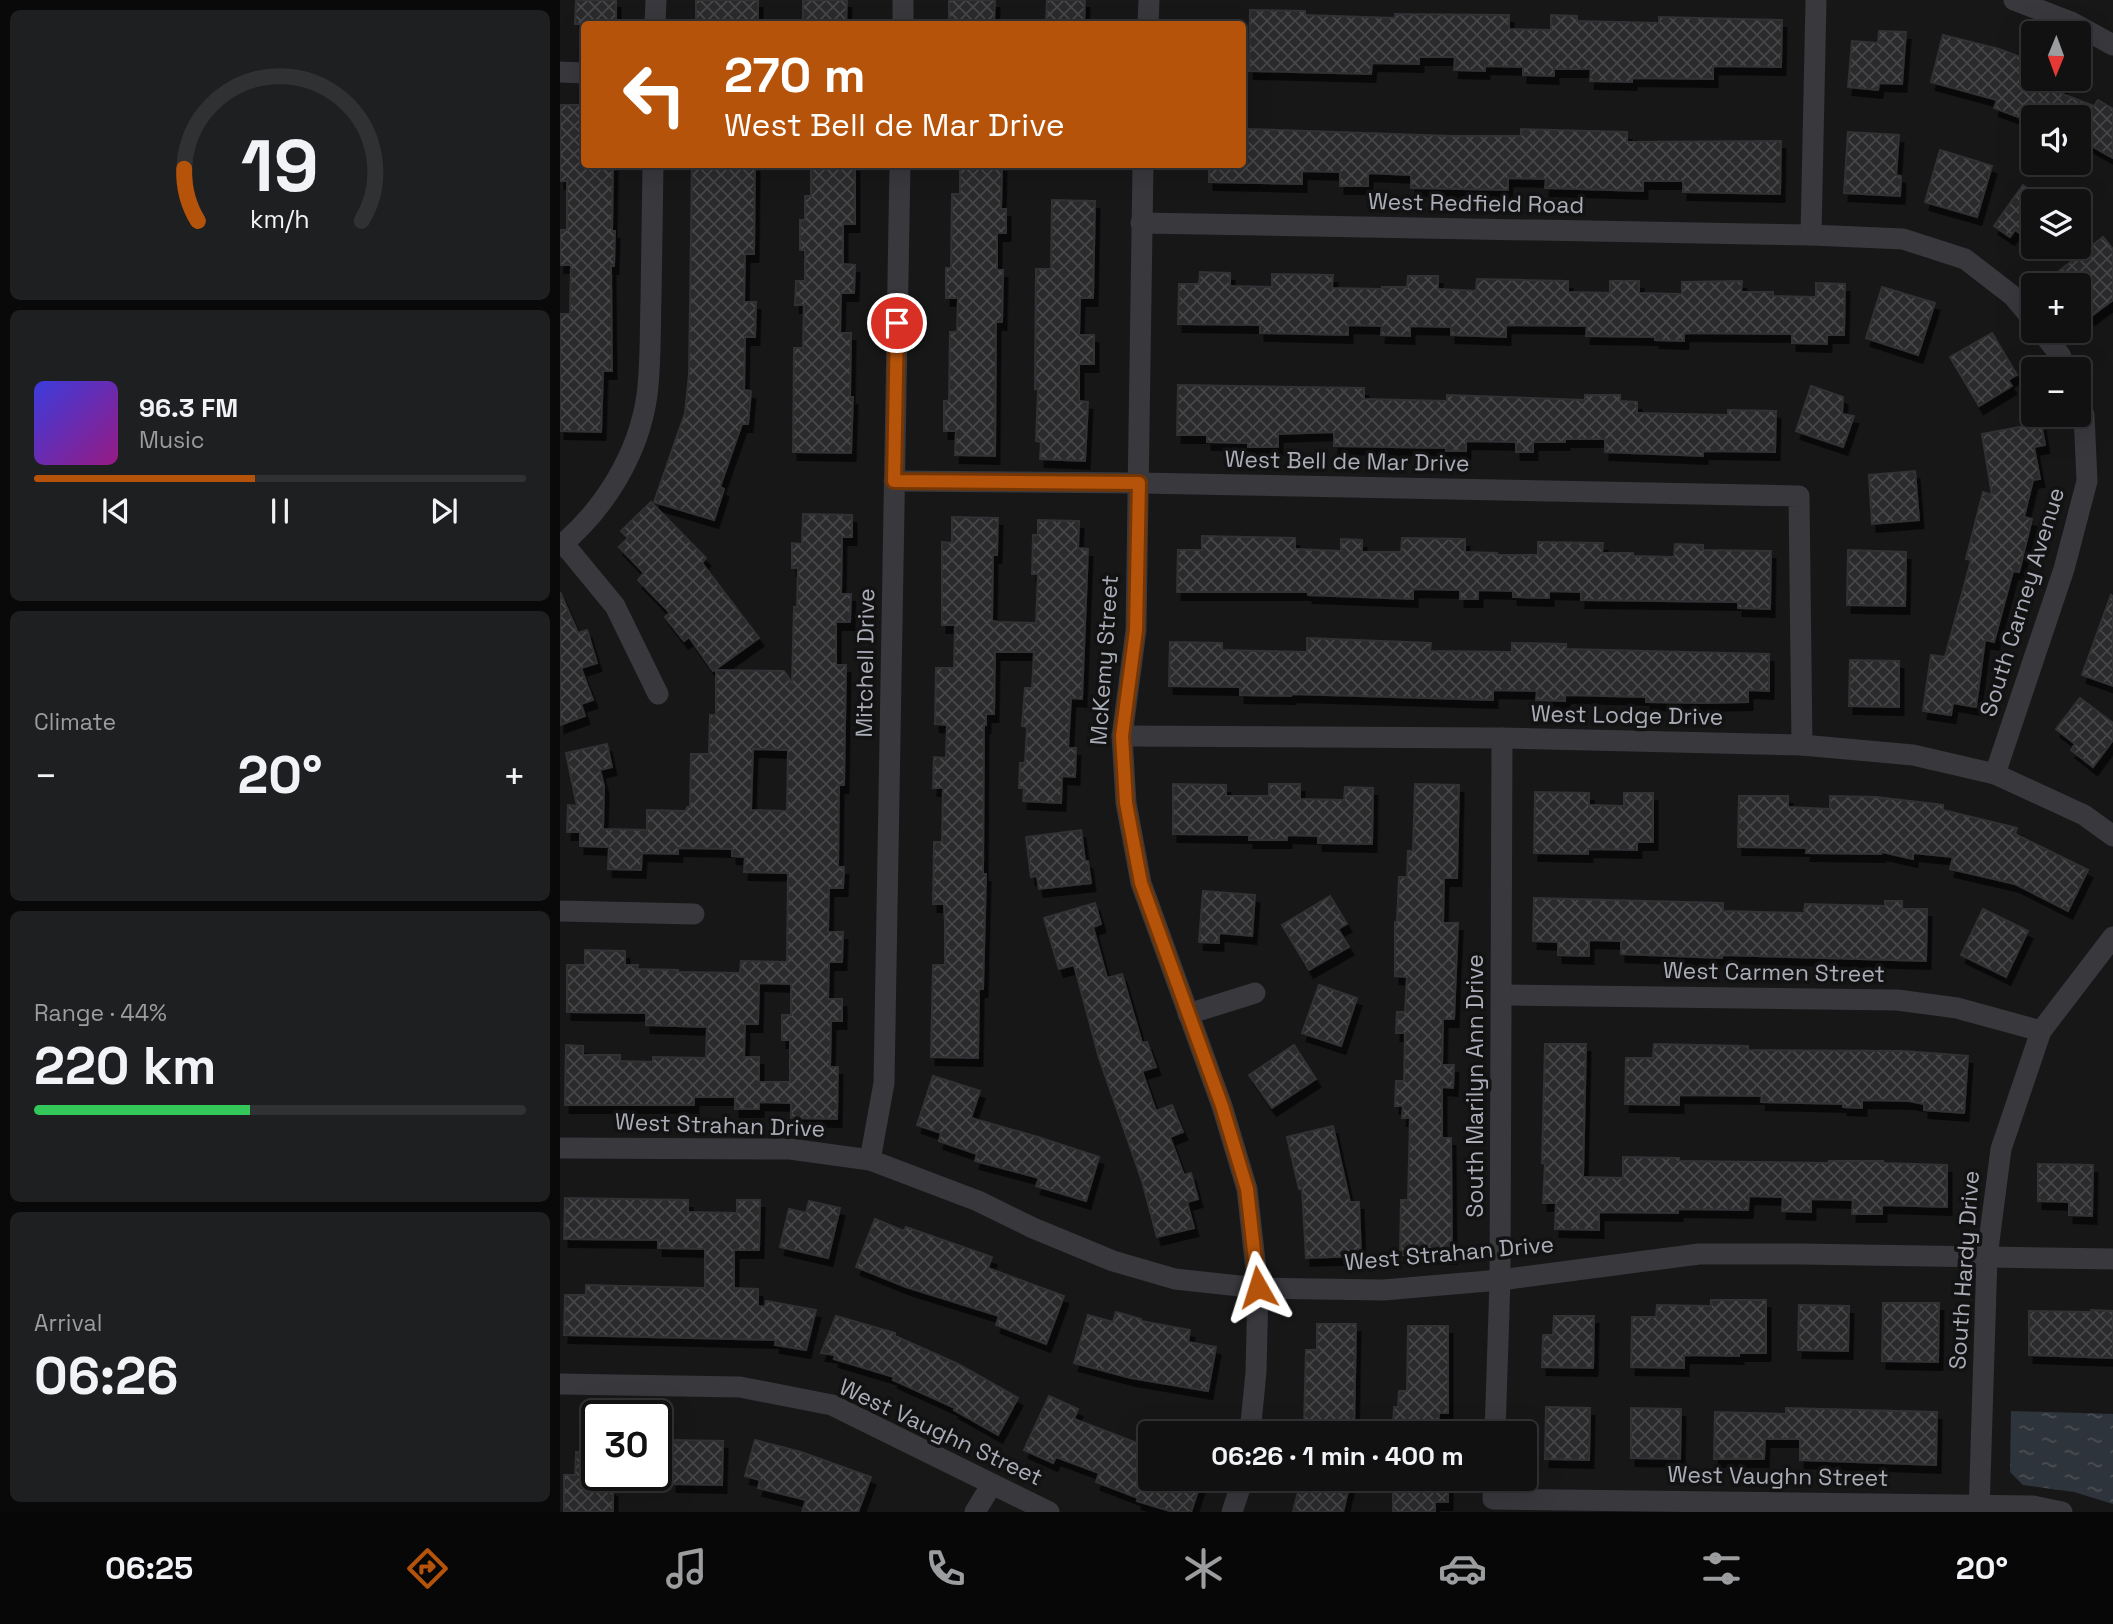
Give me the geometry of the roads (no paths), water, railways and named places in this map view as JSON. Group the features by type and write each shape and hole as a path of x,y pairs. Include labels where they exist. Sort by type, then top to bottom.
{"street":[{"path":"655,21 656,0"},
{"path":"903,0 903,21"},
{"path":"1148,21 1149,0"},
{"path":"1816,0 1811,235 1903,239 1965,259 2013,296 2021,306"},
{"path":"2014,0 2071,22 2113,45"},
{"path":"560,72 581,73"},
{"path":"653,168 649,374 643,417 634,443 610,490 596,509 562,544 615,606 658,694"},
{"name":"Mitchell Drive","path":"870,1160 884,1083 900,168"},
{"name":"McKemy Street","path":"1143,168 1136,630 1122,736 1126,803 1141,883 1222,1106 1247,1189 1258,1287 1256,1372 1251,1421"},
{"name":"West Redfield Road","path":"1141,223 1811,235"},
{"name":"South Carney Avenue","path":"1995,774 2064,569 2087,481 2085,427"},
{"name":"West Bell de Mar Drive","path":"894,481 1799,496 1802,745"},
{"name":"West Lodge Drive","path":"1122,736 1502,738 1802,745 1913,755 1995,774 2084,815 2113,836"},
{"name":"South Marilyn Ann Drive","path":"1495,1421 1500,1280 1502,738"},
{"path":"560,911 694,914"},
{"name":"South Hardy Drive","path":"1979,1508 1987,1257 2001,1149 2041,1031 2113,937"},
{"path":"1188,1014 1255,993"},
{"name":"West Carmen Street","path":"1502,995 1897,1000 1957,1008 2041,1031"},
{"name":"West Strahan Drive","path":"560,1148 790,1149 870,1160 978,1201 1033,1228 1113,1261 1175,1279 1258,1287 1383,1290 1500,1280 1699,1254 2113,1259"},
{"name":"West Vaughn Street","path":"560,1384 740,1387 832,1405 1049,1512"},
{"path":"975,1512 992,1483"},
{"path":"1232,1512 1239,1491"},
{"name":"West Vaughn Street","path":"1537,1491 1979,1508 2033,1506 2062,1512"}],"water":[{"path":"2011,1411 2113,1414 2113,1504 2074,1492 2023,1485 2010,1472"}]}
